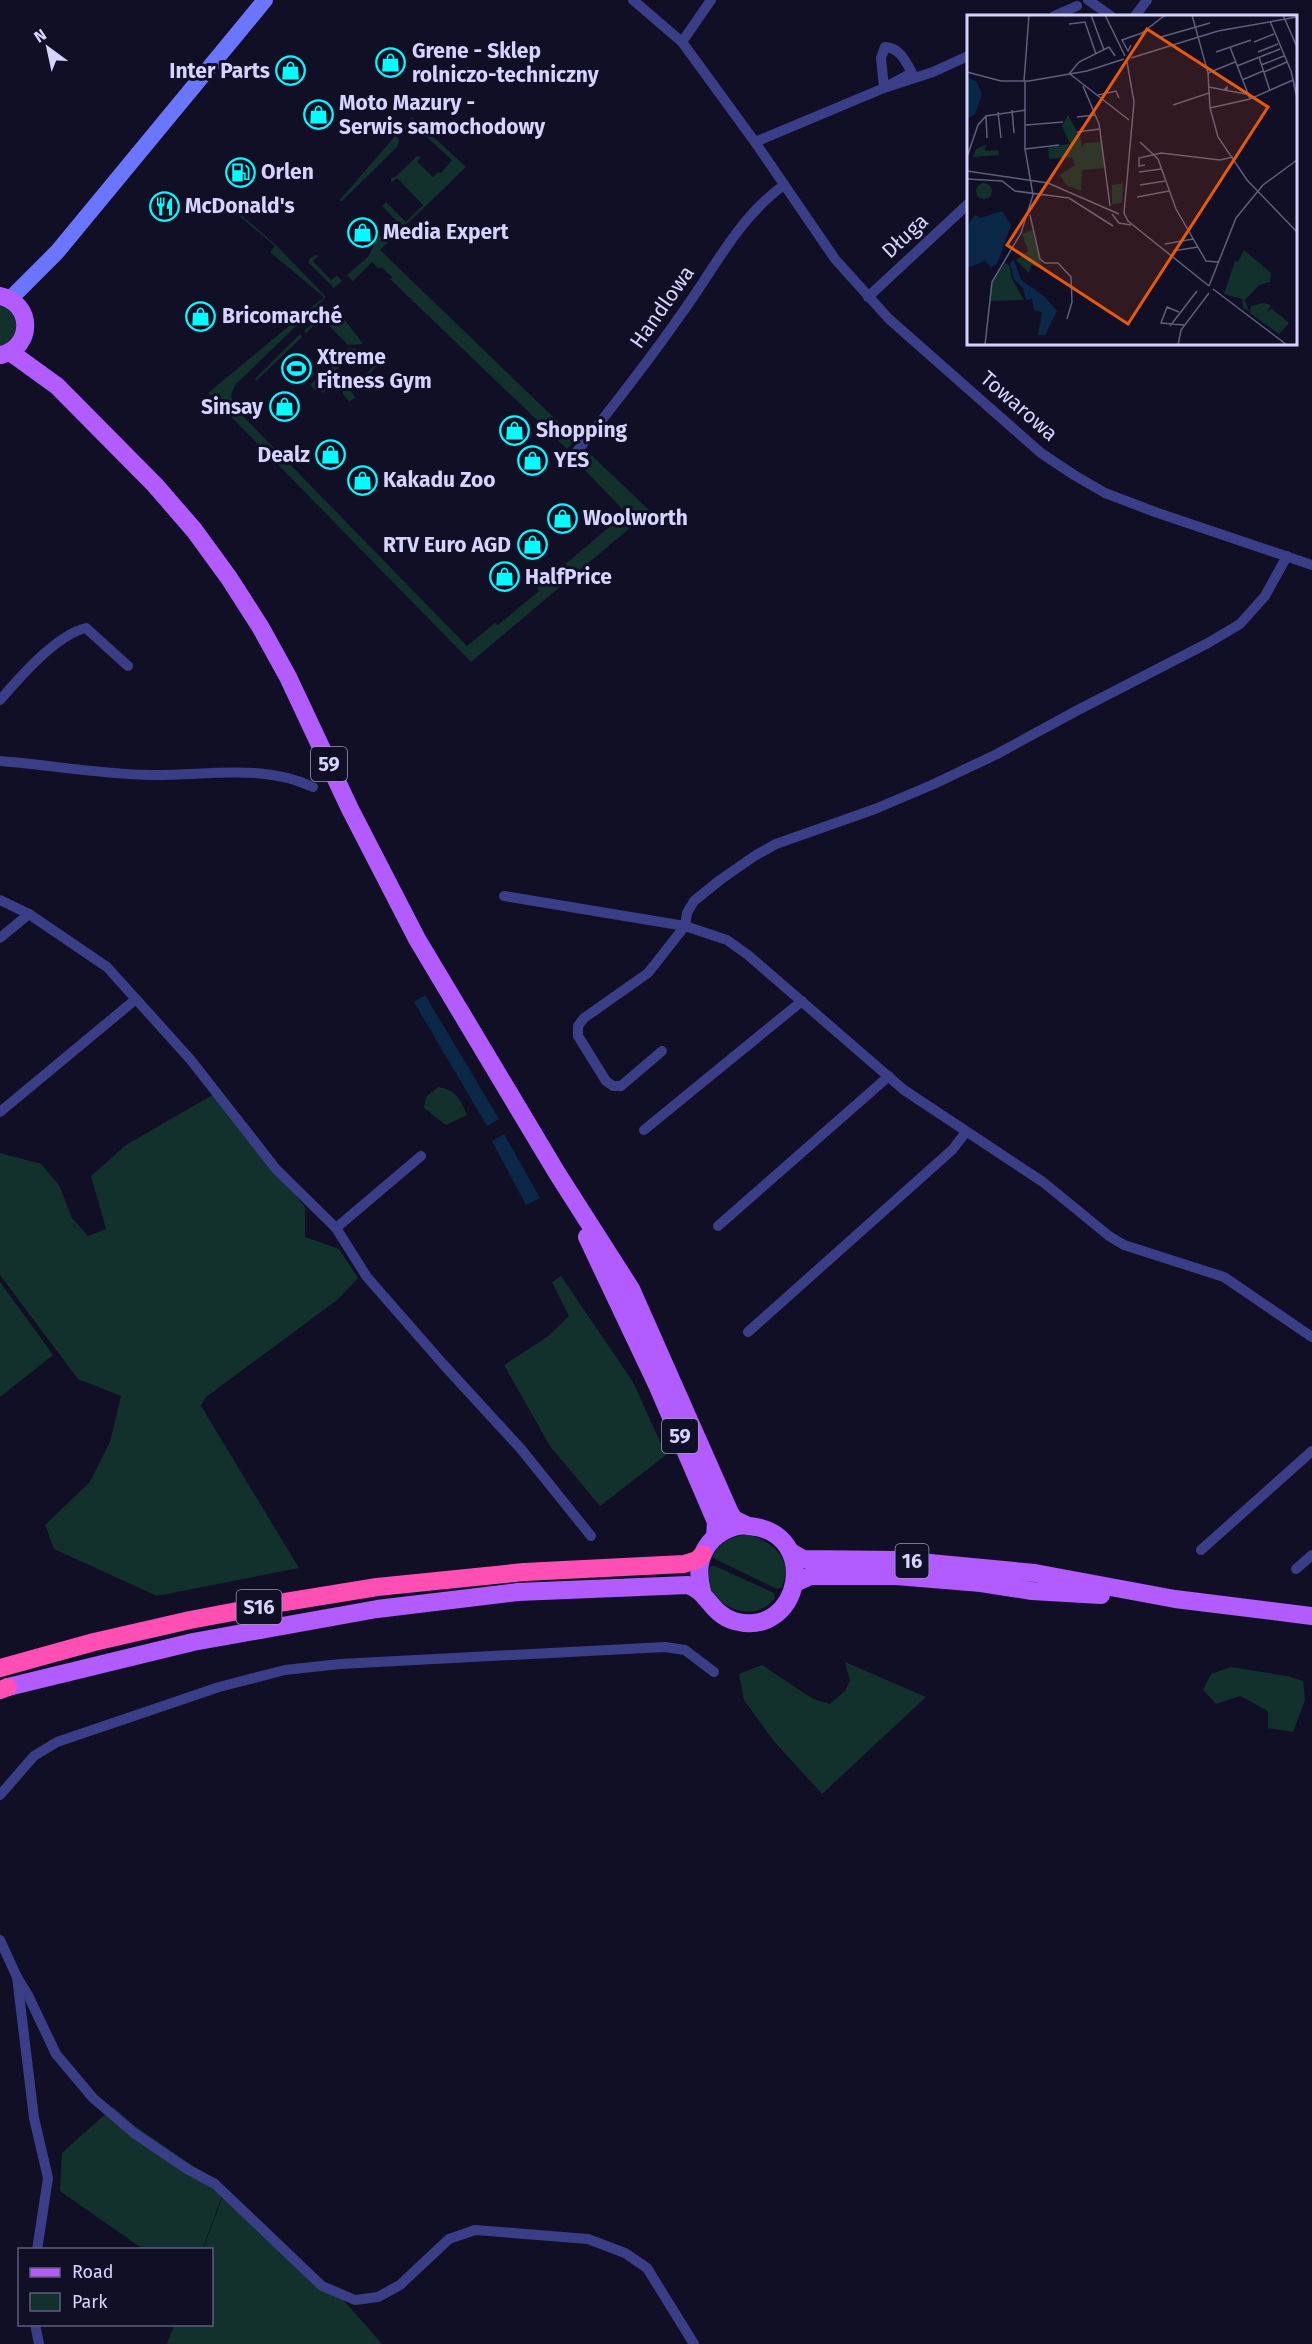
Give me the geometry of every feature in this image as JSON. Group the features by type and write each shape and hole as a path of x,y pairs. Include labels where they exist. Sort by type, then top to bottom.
{"highway":[{"name":"S16","path":"0,1668 105,1640 285,1602 377,1587 513,1573 684,1564 697,1560 703,1554"}],"main road":[{"name":"59","path":"10,301 26,323 11,349 57,386 96,423 174,507 229,578 254,618 288,677 350,809 417,939 557,1173 631,1289 730,1513 734,1519 746,1525"},
{"name":"59","path":"557,1173 675,1424 716,1522 715,1538"},
{"path":"746,1525 760,1527 783,1540 791,1552 796,1572 790,1598 782,1609 759,1622 746,1623 733,1621 721,1615 711,1606 703,1595 699,1583 699,1570 703,1554 715,1538 735,1527 746,1525"},
{"name":"16","path":"791,1552 803,1559 898,1560 1035,1573 1175,1599 1312,1616"},
{"name":"16","path":"795,1582 810,1576 896,1576 981,1583 1032,1591 1175,1599"},
{"name":"S16","path":"4,1688 193,1642 287,1624 431,1602 551,1590 681,1585 693,1587 703,1595"}],"street":[{"path":"10,301 57,252 266,0"},
{"name":"Towarowa","path":"633,0 682,42 755,142 835,259 868,297 889,319 1041,453 1074,476 1105,493 1312,565"},
{"path":"682,42 711,0"},
{"path":"1088,0 1110,15"},
{"path":"1136,15 1147,0"},
{"path":"1056,15 1077,6"},
{"path":"755,142 884,88 933,72 967,57"},
{"name":"Handlowa","path":"574,455 676,322 759,205 784,185"},
{"name":"Długa","path":"868,297 967,206"},
{"path":"662,1051 621,1086 613,1086 606,1081 578,1036 578,1026 584,1018 648,973 685,926 687,913 694,901 720,880 776,844 885,805 966,769 1147,676 1240,624 1265,596 1287,556"},
{"path":"0,700 28,668 74,631 86,628 128,666"},
{"path":"0,761 149,775 258,772 286,776 313,786"},
{"path":"504,896 685,926 727,940 802,1001 904,1090 1043,1182 1109,1236 1124,1245 1224,1277 1312,1337"},
{"path":"0,900 29,914 106,967 136,999 190,1059 276,1168 336,1228 366,1277 527,1456 591,1536"},
{"path":"0,938 29,914"},
{"path":"0,1112 136,999"},
{"path":"644,1130 802,1001"},
{"path":"718,1226 889,1076"},
{"path":"748,1332 952,1150 966,1132"},
{"path":"336,1228 421,1156"},
{"path":"1202,1550 1312,1451"},
{"path":"1296,1569 1312,1555"},
{"path":"0,1796 34,1755 57,1742 219,1687 285,1670 340,1664 665,1647 685,1650 714,1672"},
{"path":"0,1940 56,2054 93,2098 134,2133 187,2169 215,2184 322,2286 354,2300 378,2297 400,2285 449,2239 475,2230 588,2239 625,2253 647,2268 694,2344"},
{"path":"17,1977 34,2118 48,2178 37,2248"},
{"path":"35,2326 39,2344"}],"green space":[{"path":"412,117 466,167 380,250 576,439 567,449 390,279 392,277 381,267 379,269 372,262 353,281 347,275 369,256 375,241 396,220 382,206 386,202 406,222 423,205 397,178 391,183 391,178 395,177 417,156 421,157 417,162 433,177 438,172 441,173 452,160 419,130 414,136 403,127"},
{"path":"397,134 399,141 397,147 342,201 339,201"},
{"path":"239,213 278,247 326,297 236,384 231,394 233,406 467,646 495,623 498,625 539,591 537,588 626,513 579,464 579,458 585,449 650,511 471,662 208,393 324,297 270,252 275,246 237,214"},
{"path":"318,256 313,261 331,280 337,276 342,281 334,288 309,263 309,259"},
{"path":"0,305 12,314 16,326 12,338 0,347"},
{"path":"333,314 344,319 363,344 348,345 322,318 306,333 304,331 318,318"},
{"path":"300,334 302,337 256,381 255,379"},
{"path":"348,348 357,349 323,383 327,388 323,393 319,389 316,391 310,385"},
{"path":"374,355 378,355 387,366 381,362 351,392 356,398 349,401 343,394 346,383 352,388 379,361"},
{"path":"438,1087 449,1090 457,1096 467,1115 446,1125 424,1108 426,1097"},
{"path":"216,1093 305,1207 305,1237 339,1249 358,1278 337,1300 206,1397 201,1406 299,1568 157,1596 54,1549 45,1525 90,1482 110,1442 121,1396 78,1379 0,1275 0,1153 41,1164 59,1185 72,1218 88,1236 106,1229 91,1176 126,1145"},
{"path":"561,1276 633,1382 666,1455 600,1506 550,1446 504,1365 547,1337 569,1316 552,1282"},
{"path":"0,1282 53,1355 0,1397"},
{"path":"749,1535 767,1542 780,1554 785,1569 785,1578 781,1588 777,1589 713,1558 718,1548 726,1541 737,1536"},
{"path":"711,1566 774,1593 775,1598 764,1608 751,1611 738,1610 726,1605 710,1588 708,1577"},
{"path":"845,1662 926,1697 822,1794 773,1740 744,1700 739,1674 762,1665 813,1699 830,1704 845,1691 850,1681"},
{"path":"1231,1667 1287,1676 1303,1681 1305,1700 1293,1732 1268,1728 1268,1711 1240,1696 1216,1704 1203,1690 1211,1674"},
{"path":"113,2107 135,2126 225,2188 203,2248 142,2248 60,2191 62,2153"},
{"path":"226,2188 346,2303 382,2344 167,2344 174,2326 213,2326 213,2248 203,2248"}],"water":[{"path":"425,995 499,1119 487,1126 414,1002"},
{"path":"504,1134 540,1198 526,1205 492,1141"}],"place":[{"name":"Grene - Sklep rolniczo-techniczny","path":"391,63"},
{"name":"Inter Parts","path":"291,71"},
{"name":"Moto Mazury - Serwis samochodowy","path":"318,115"},
{"name":"Orlen","path":"240,172"},
{"name":"McDonald's","path":"164,206"},
{"name":"Media Expert","path":"362,232"},
{"name":"Bricomarché","path":"201,316"},
{"name":"Xtreme Fitness Gym","path":"296,369"},
{"name":"Sinsay","path":"284,407"},
{"name":"Shopping","path":"515,430"},
{"name":"Dealz","path":"331,455"},
{"name":"YES","path":"533,460"},
{"name":"Kakadu Zoo","path":"362,480"},
{"name":"Woolworth","path":"562,518"},
{"name":"RTV Euro AGD","path":"532,545"},
{"name":"HalfPrice","path":"504,577"}]}
